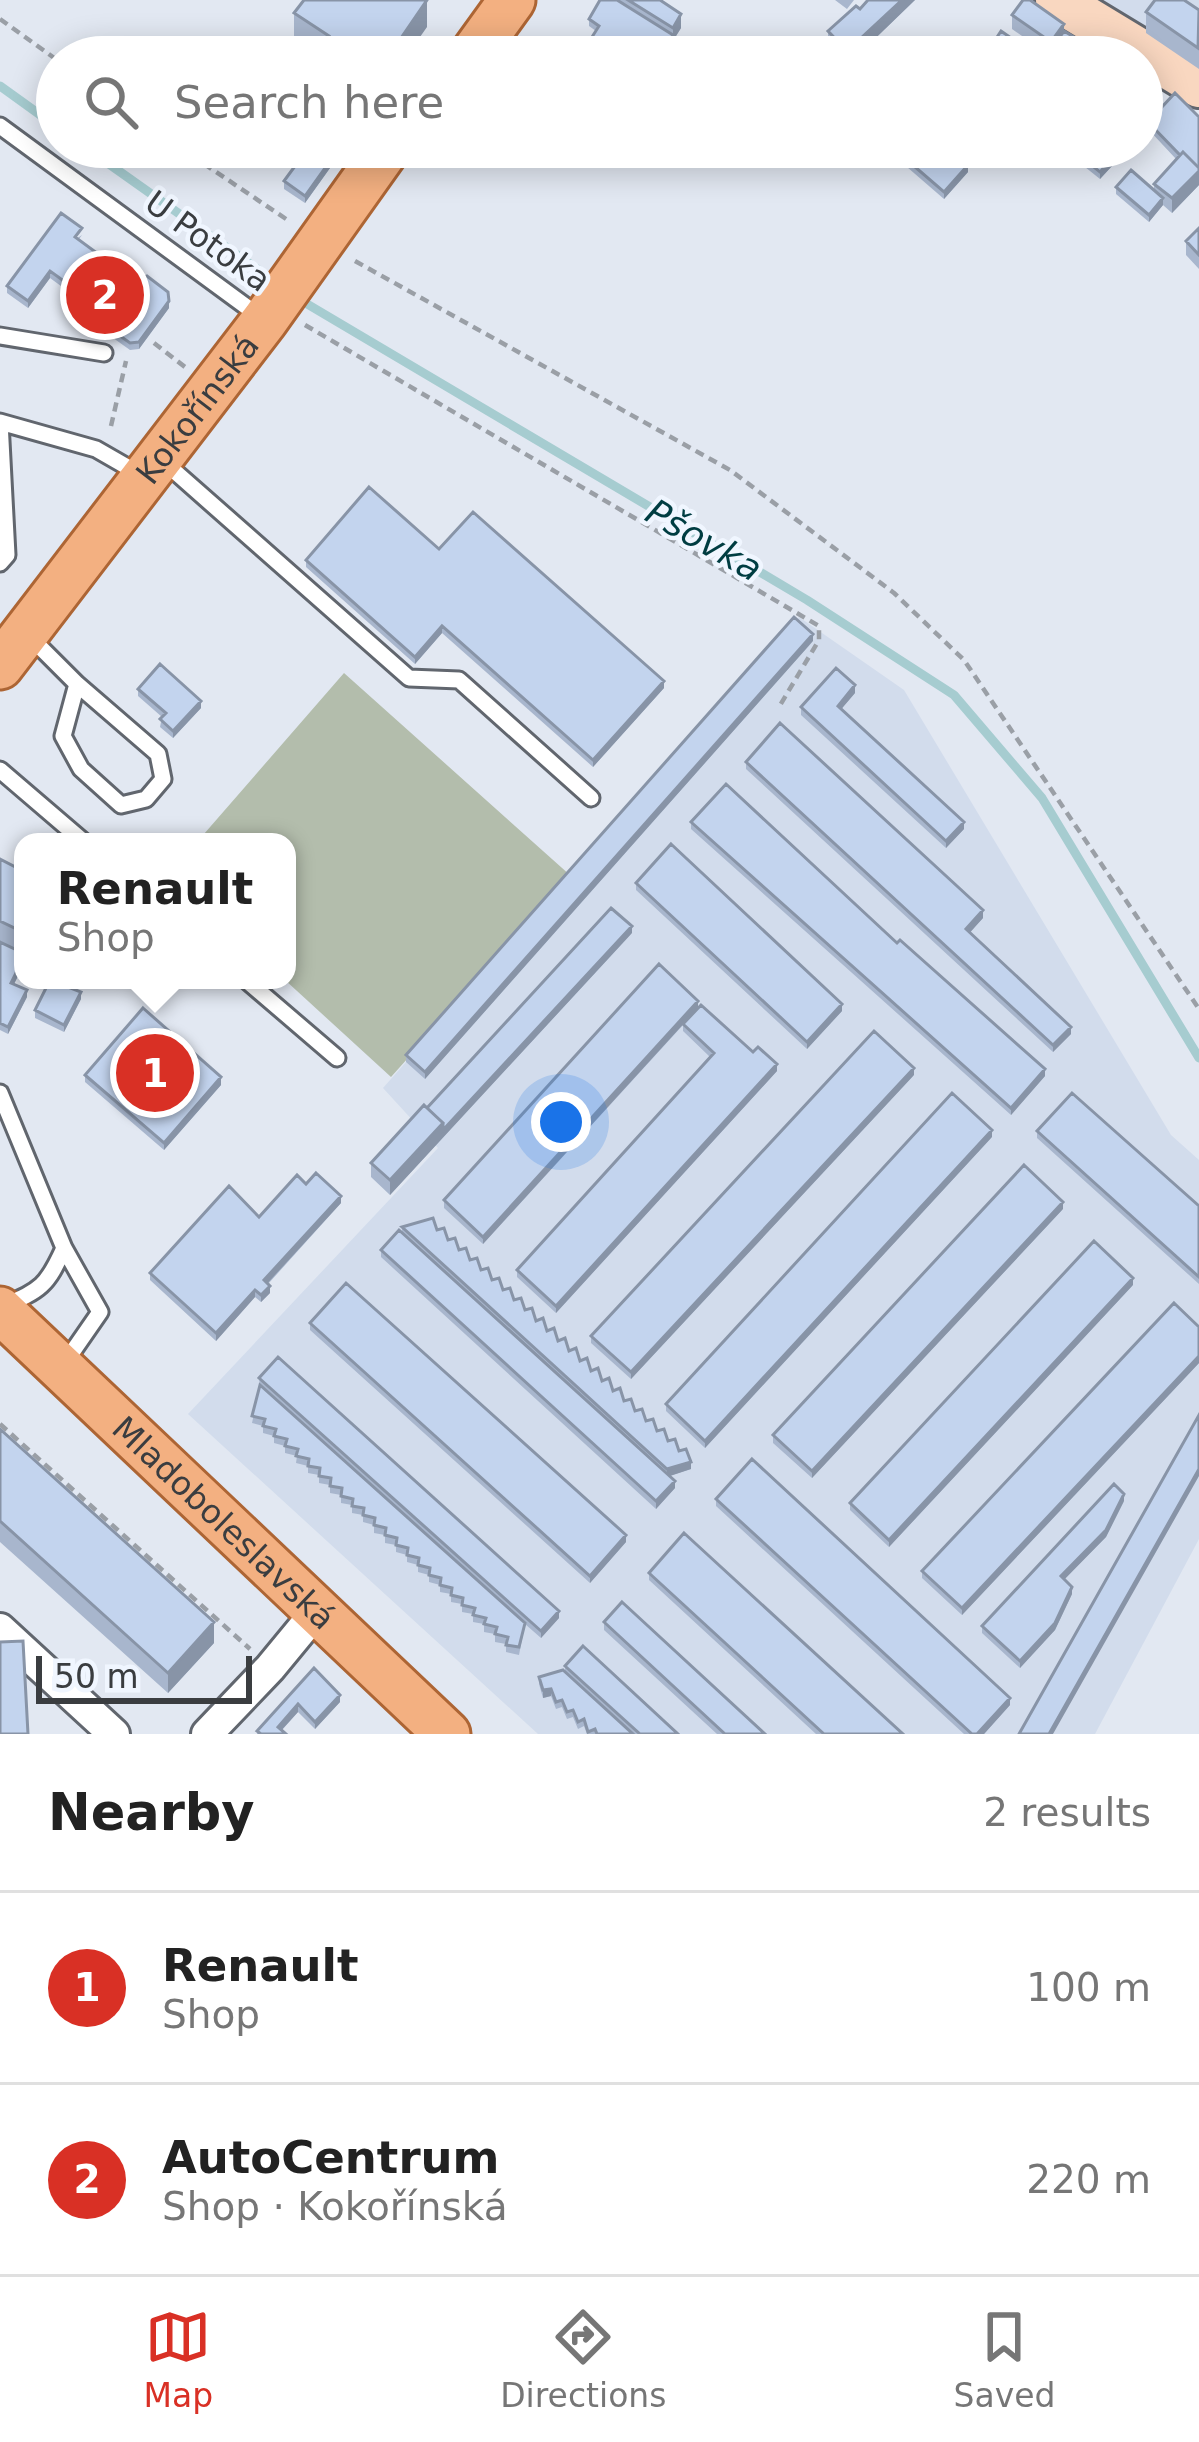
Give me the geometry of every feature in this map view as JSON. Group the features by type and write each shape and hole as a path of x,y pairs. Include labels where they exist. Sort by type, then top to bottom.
{"main road":[{"path":"457,36 479,0"},
{"path":"486,36 512,0"},
{"name":"Kokořínská","path":"13,649 270,312 373,168"},
{"name":"Mladoboleslavská","path":"0,1309 447,1734"}],"street":[{"path":"1058,0 1117,36"},
{"path":"1163,64 1199,86"},
{"path":"207,1734 317,1612"},
{"path":"0,1629 114,1734"}],"lane":[{"name":"U Potoka","path":"0,126 36,151"},
{"name":"U Potoka","path":"61,168 270,312"},
{"path":"0,336 104,353"},
{"path":"0,563 7,555 8,508 0,422 153,468 409,678 459,680 591,798"},
{"path":"13,649 76,684 158,754 163,779 146,799 121,805 81,769 64,736 76,684"},
{"path":"1,774 73,833"},
{"path":"256,989 337,1058"},
{"path":"0,1093 64,1248 100,1312 62,1366"},
{"path":"0,1309 50,1281 64,1248"}],"path":[{"path":"0,19 36,45"},
{"path":"208,168 317,248 730,470 894,592 964,660 1199,1009"},
{"path":"270,312 335,344 819,626 819,640 779,707"},
{"path":"154,343 189,371"},
{"path":"111,426 126,362"},
{"path":"0,1424 271,1668"}],"shaded area":[{"path":"1078,0 1199,0 1199,75 1163,53 1163,36 1136,36"},
{"path":"799,617 904,690 1171,1135 1199,1160 1199,1539 1095,1734 538,1734 188,1414 438,1148 383,1088"}],"green space":[{"path":"344,673 571,876 391,1077 295,989 296,833 205,833"}],"building":[{"path":"304,0 427,0 402,36 329,36 294,13"},
{"path":"600,0 617,0 673,35 593,36 599,26 589,19"},
{"path":"628,0 660,0 681,14 673,28"},
{"path":"868,0 902,0 863,36 833,36 828,31 856,6 860,9"},
{"path":"1023,0 1030,0 1064,24 1055,36 1042,36 1012,15"},
{"path":"1155,0 1184,0 1199,10 1198,48 1146,12"},
{"path":"1175,93 1199,117 1199,168 1163,137 1163,106"},
{"path":"1183,152 1199,171 1172,198 1154,184"},
{"path":"294,168 325,168 305,196 284,181"},
{"path":"916,168 965,168 944,192"},
{"path":"1131,170 1163,198 1149,215 1116,187"},
{"path":"61,213 82,228 75,237 135,281 147,276 168,292 169,301 139,342 130,343 109,328 111,315 50,271 28,301 7,286"},
{"path":"1199,228 1199,255 1186,241"},
{"path":"369,487 439,549 473,512 664,681 593,760 442,626 415,657 306,560"},
{"path":"794,617 813,634 425,1072 406,1055"},
{"path":"160,664 201,701 173,731 160,719 166,713 138,689"},
{"path":"836,668 855,685 838,706 964,822 946,841 801,707"},
{"path":"780,723 983,910 966,929 1071,1027 1053,1045 746,762"},
{"path":"726,784 897,943 900,940 1045,1069 1011,1108 691,822"},
{"path":"671,844 842,1004 807,1042 636,883"},
{"path":"0,859 14,866 14,928 0,921"},
{"path":"611,908 632,926 443,1130 443,1123 427,1108"},
{"path":"0,942 14,949 14,989 27,990 8,1027 0,1023"},
{"path":"659,964 698,1001 483,1237 444,1200"},
{"path":"46,989 81,992 64,1025 35,1010"},
{"path":"701,1005 753,1052 758,1047 777,1064 556,1306 517,1270 714,1053 683,1024"},
{"path":"143,1008 221,1077 164,1143 85,1075"},
{"path":"874,1031 914,1068 631,1372 591,1336"},
{"path":"952,1093 992,1130 705,1441 666,1404"},
{"path":"1072,1093 1199,1206 1199,1277 1037,1131"},
{"path":"424,1105 443,1123 390,1180 371,1163"},
{"path":"1024,1165 1063,1202 812,1471 773,1435"},
{"path":"316,1173 341,1196 264,1280 270,1286 261,1295 255,1290 216,1333 150,1273 229,1186 259,1217 297,1175 306,1184"},
{"path":"433,1218 448,1240 455,1238 459,1250 466,1248 470,1260 477,1258 481,1270 488,1268 492,1280 499,1278 503,1290 510,1288 514,1300 521,1298 525,1310 532,1308 536,1321 543,1318 547,1331 554,1328 558,1341 565,1338 569,1351 576,1348 580,1361 587,1358 591,1371 598,1368 602,1381 609,1378 613,1391 620,1388 624,1401 631,1399 635,1411 642,1409 646,1421 653,1419 657,1431 664,1429 668,1441 675,1439 679,1451 686,1449 691,1462 667,1469 402,1227"},
{"path":"399,1230 675,1481 656,1501 381,1250"},
{"path":"1094,1241 1133,1278 889,1540 850,1503"},
{"path":"346,1283 626,1535 590,1576 310,1323"},
{"path":"1174,1303 1199,1327 1199,1356 962,1608 922,1571"},
{"path":"278,1357 559,1611 541,1631 259,1378"},
{"path":"260,1385 525,1623 519,1647 506,1645 508,1637 495,1634 497,1627 473,1615 475,1608 462,1605 463,1598 451,1595 452,1588 440,1585 441,1578 429,1575 430,1568 418,1565 419,1558 407,1555 408,1548 396,1545 397,1538 385,1535 386,1528 374,1525 375,1518 363,1515 364,1508 352,1506 353,1499 341,1496 342,1488 330,1486 331,1478 319,1476 320,1468 308,1466 309,1459 296,1456 298,1449 285,1446 287,1439 274,1436 276,1429 263,1426 265,1419 252,1416"},
{"path":"1199,1415 1199,1469 1049,1734 1019,1734"},
{"path":"0,1429 214,1622 168,1673 0,1521"},
{"path":"752,1459 1010,1698 977,1734 716,1499"},
{"path":"1114,1484 1124,1494 1106,1530 1061,1576 1072,1587 1055,1623 1020,1661 982,1626"},
{"path":"684,1533 903,1734 824,1734 649,1573"},
{"path":"622,1602 765,1734 725,1734 604,1622"},
{"path":"23,1641 28,1734 0,1734 0,1642"},
{"path":"583,1646 678,1734 640,1734 565,1666"},
{"path":"314,1668 340,1695 315,1722 298,1704 278,1727 286,1734 257,1731"},
{"path":"563,1670 633,1734 588,1732 584,1719 578,1722 562,1700 556,1702 551,1689 543,1690 539,1677"}],"waterway":[{"name":"Pšovka","path":"0,86 36,112"},
{"name":"Pšovka","path":"115,168 274,281"},
{"name":"Pšovka","path":"297,298 807,600 954,695 1042,798 1199,1058"}],"place":[{"name":"AutoCentrum","path":"105,295"},
{"name":"Renault","path":"155,1073"}]}
